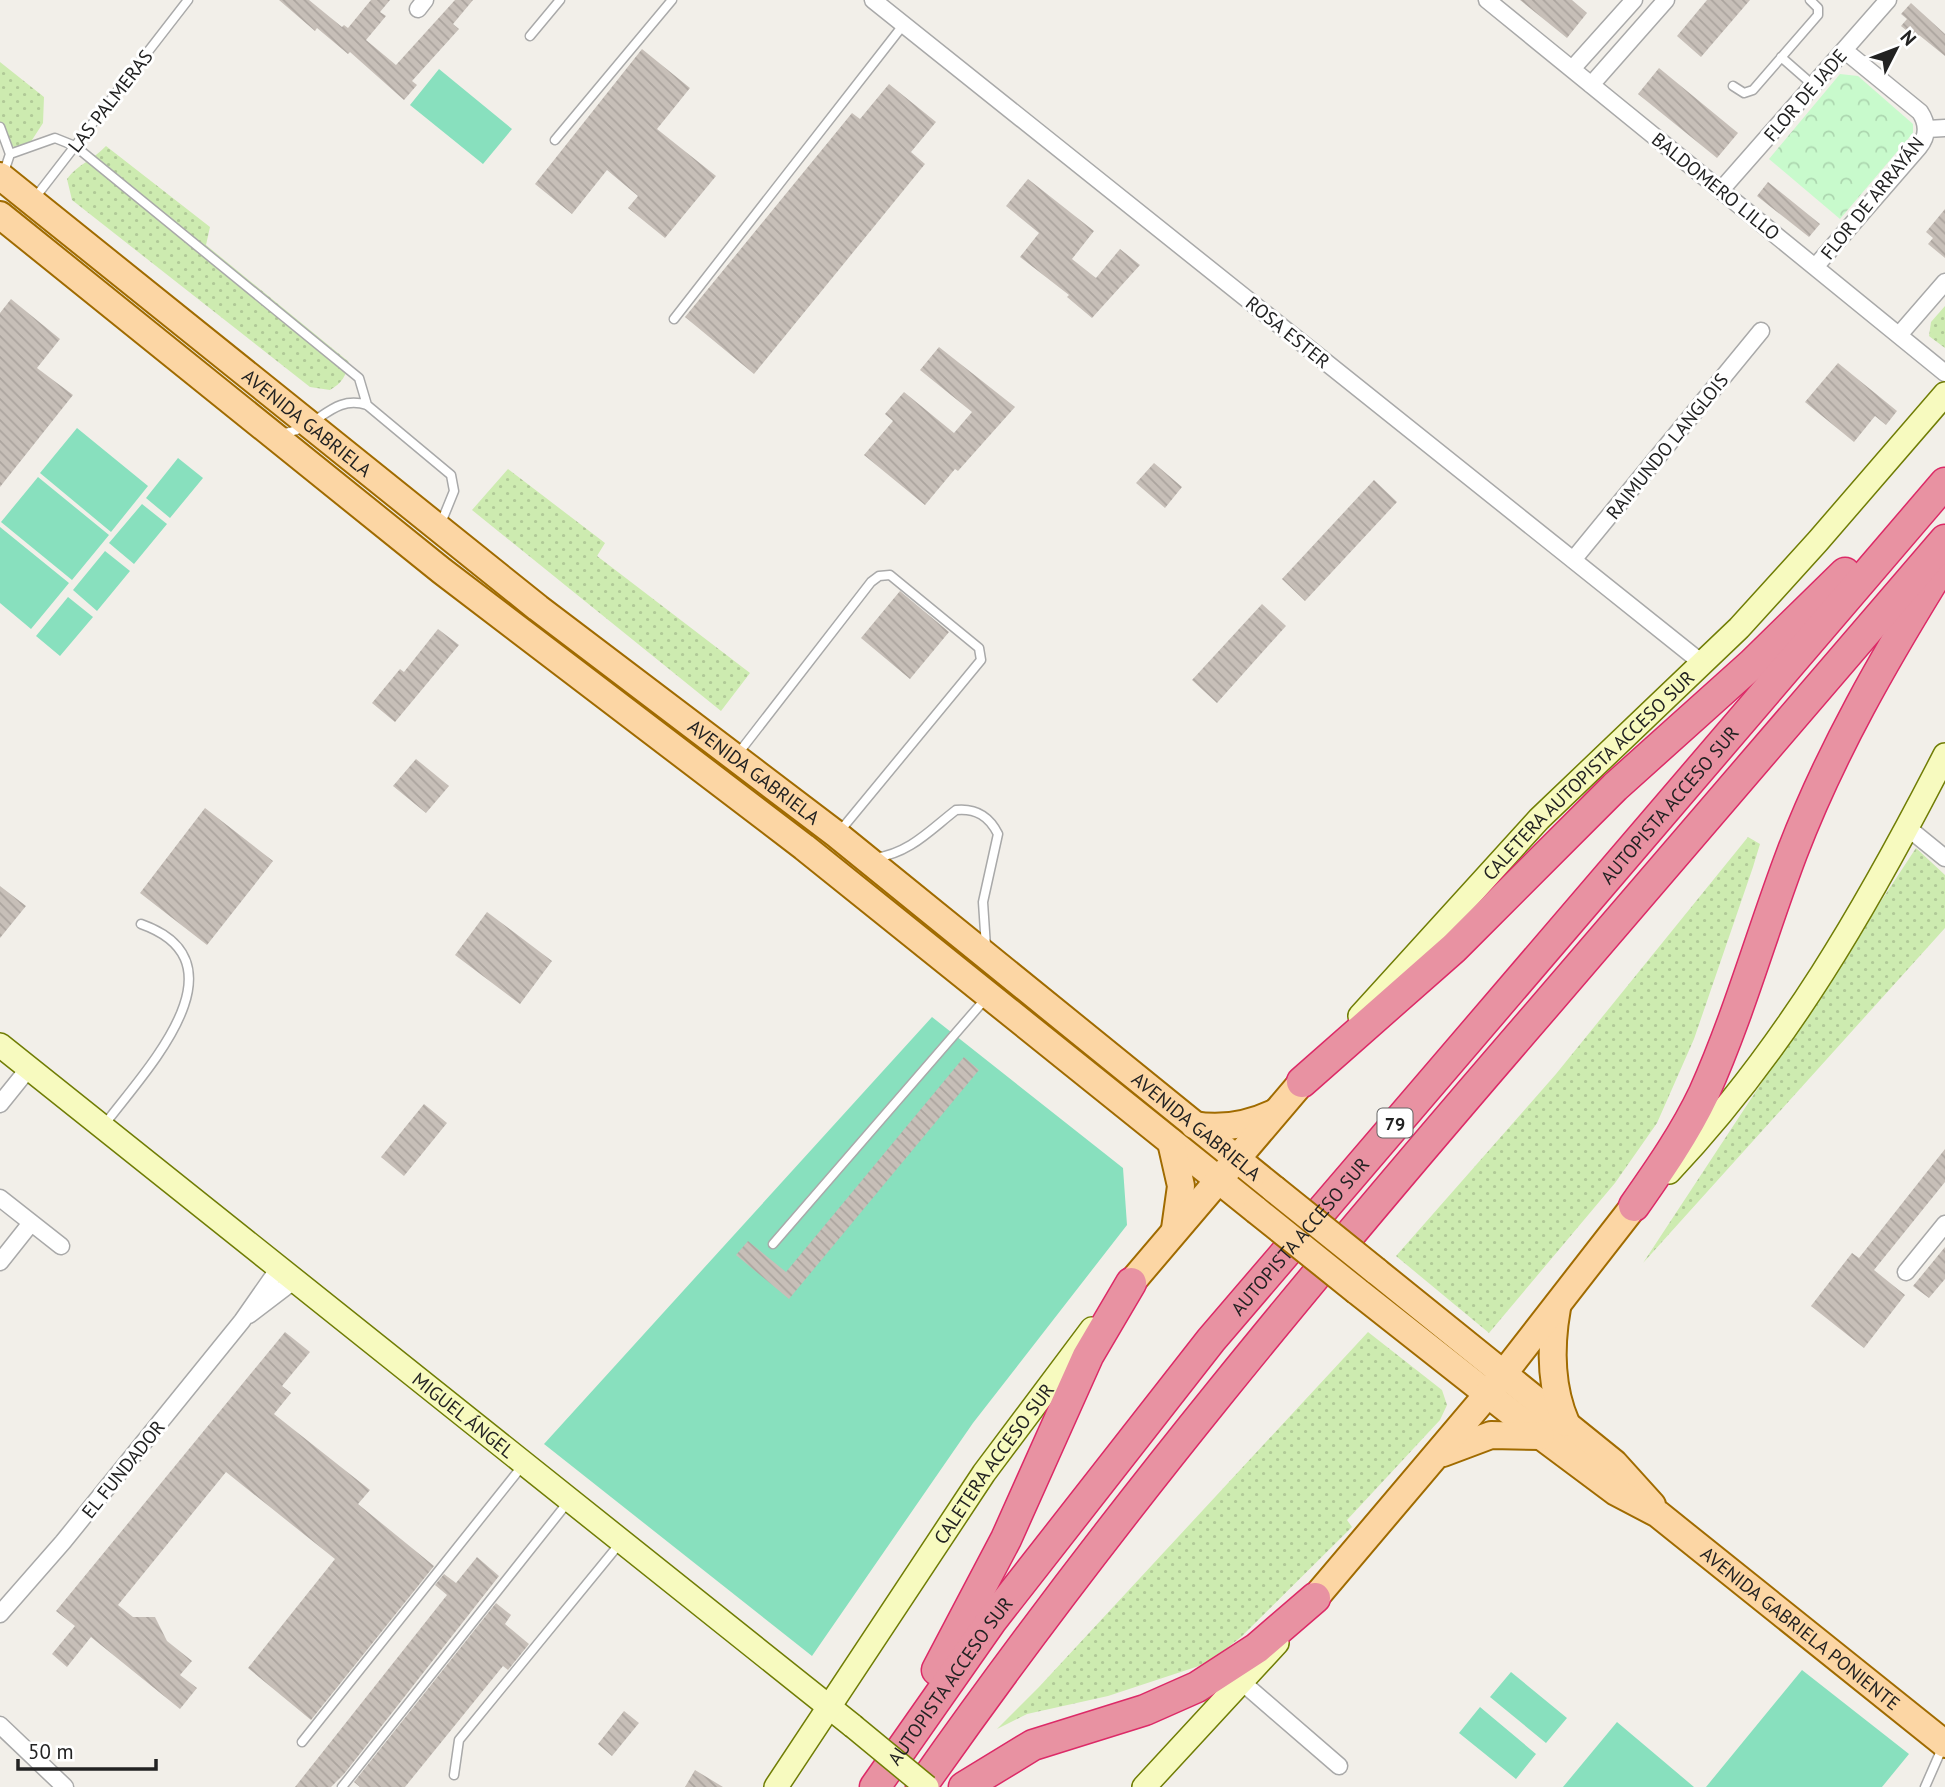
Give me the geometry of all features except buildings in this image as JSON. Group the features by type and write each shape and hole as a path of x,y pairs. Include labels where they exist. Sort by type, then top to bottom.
{"highway":[{"path":"1302,1082 1454,948 1615,787 1752,664 1945,481"},
{"name":"AUTOPISTA ACCESO SUR","path":"875,1787 1039,1558 1220,1330 1945,481"},
{"name":"AUTOPISTA ACCESO SUR","path":"921,1787 1078,1569 1240,1366 1381,1195 1945,540"},
{"path":"1634,1206 1667,1159 1704,1093 1792,853 1839,745 1872,680 1945,561"},
{"path":"875,1787 987,1577 1088,1356 1131,1283"},
{"path":"964,1787 1033,1745 1145,1710 1197,1687 1257,1648 1315,1598"}],"main road":[{"name":"AVENIDA GABRIELA","path":"4,169 32,201 438,529 836,834 1504,1375"},
{"name":"AVENIDA GABRIELA","path":"0,215 556,660 804,847 1488,1395"},
{"name":"CALETERA AUTOPISTA ACCESO SUR","path":"1235,1158 1539,819 1702,663 1818,541 1945,394"},
{"path":"1155,1783 1488,1395 1634,1206 1723,1112 1784,1034 1839,948 1908,828 1945,755"},
{"name":"MIGUEL ÁNGEL","path":"0,1045 927,1787"},
{"path":"1194,1125 1242,1125 1276,1111"},
{"path":"1171,1142 1181,1186 1175,1229"},
{"name":"CALETERA ACCESO SUR","path":"776,1787 1013,1431 1235,1158"},
{"path":"1557,1307 1553,1369 1559,1406 1566,1423"},
{"name":"AVENIDA GABRIELA PONIENTE","path":"1504,1375 1566,1423 1626,1475 1658,1514"},
{"name":"AVENIDA GABRIELA PONIENTE","path":"1488,1395 1616,1492 1658,1514 1945,1744"},
{"path":"1433,1459 1461,1444 1484,1437 1508,1433 1541,1436"}],"street":[{"name":"ROSA ESTER","path":"873,0 1702,663"},
{"name":"BALDOMERO LILLO","path":"1487,0 1945,373"},
{"path":"1572,69 1634,0"},
{"path":"1591,85 1666,0"},
{"name":"FLOR DE JADE","path":"1721,190 1888,0"},
{"name":"FLOR DE ARRAYÁN","path":"1815,267 1919,147 1927,129 1920,113 1844,50"},
{"name":"FLOR DE ARRAYÁN","path":"1927,129 1945,128"},
{"path":"1899,335 1945,282"},
{"name":"RAIMUNDO LANGLOIS","path":"1573,560 1761,331"},
{"path":"1908,828 1945,858"},
{"path":"0,1104 29,1068"},
{"path":"0,1198 61,1246"},
{"path":"0,1262 31,1223"},
{"path":"1906,1272 1945,1224"},
{"name":"EL FUNDADOR","path":"0,1614 63,1542 242,1321 287,1274"},
{"path":"1242,1683 1339,1766"},
{"path":"0,1725 65,1787"}],"lane":[{"name":"LAS PALMERAS","path":"32,201 188,0"},
{"path":"530,36 560,0"},
{"path":"555,140 672,0"},
{"path":"1733,86 1744,93 1750,93 1818,15 1818,8 1810,0"},
{"path":"674,319 904,24"},
{"path":"1781,57 1813,85"},
{"path":"0,127 4,169 55,138 75,146 359,378 366,405"},
{"path":"265,429 290,433 309,425 344,402 353,400 366,405 450,475 454,491 438,529"},
{"path":"735,757 871,582 879,576 890,575 979,648 981,660 836,834"},
{"path":"867,859 908,848 956,810 973,811 988,819 998,834 983,902 988,956"},
{"path":"103,1127 179,1024 188,996 188,975 181,953 164,934 141,924"},
{"path":"773,1244 989,995"},
{"path":"302,1742 524,1463"},
{"path":"342,1787 569,1500"},
{"path":"454,1775 459,1740 621,1541"},
{"path":"1925,1787 1945,1744"}],"green space":[{"path":"0,62 44,97 43,123 23,154 0,136"},
{"path":"439,69 512,129 483,164 410,105"},
{"path":"1840,74 1858,76 1913,124 1913,133 1840,219 1769,159"},
{"path":"106,146 210,227 206,245 349,362 338,385 330,390 310,387 72,200 67,179"},
{"path":"1945,306 1945,348 1929,336 1931,322"},
{"path":"77,428 148,486 111,532 40,473"},
{"path":"178,458 203,478 170,518 146,498"},
{"path":"508,469 605,543 597,556 750,673 721,711 472,510"},
{"path":"38,477 109,535 72,580 1,522"},
{"path":"142,504 167,524 134,564 109,543"},
{"path":"0,527 69,583 31,629 0,603"},
{"path":"105,551 130,571 97,611 73,590"},
{"path":"68,597 93,617 60,656 36,636"},
{"path":"1748,837 1760,844 1753,867 1694,1039 1657,1123 1615,1183 1489,1333 1396,1256 1556,1074"},
{"path":"1916,848 1945,875 1945,928 1643,1263"},
{"path":"932,1017 1123,1168 1127,1225 973,1423 812,1656 544,1444"},
{"path":"1368,1332 1442,1390 1447,1405 1440,1420 1347,1520 1352,1527 1241,1637 1208,1663 1108,1696 1027,1714 997,1729 1039,1687"},
{"path":"1802,1670 1909,1754 1882,1787 1706,1787"},
{"path":"1511,1672 1567,1718 1546,1743 1490,1697"},
{"path":"1480,1707 1536,1754 1516,1779 1459,1733"},
{"path":"1617,1722 1694,1787 1563,1787"}]}
